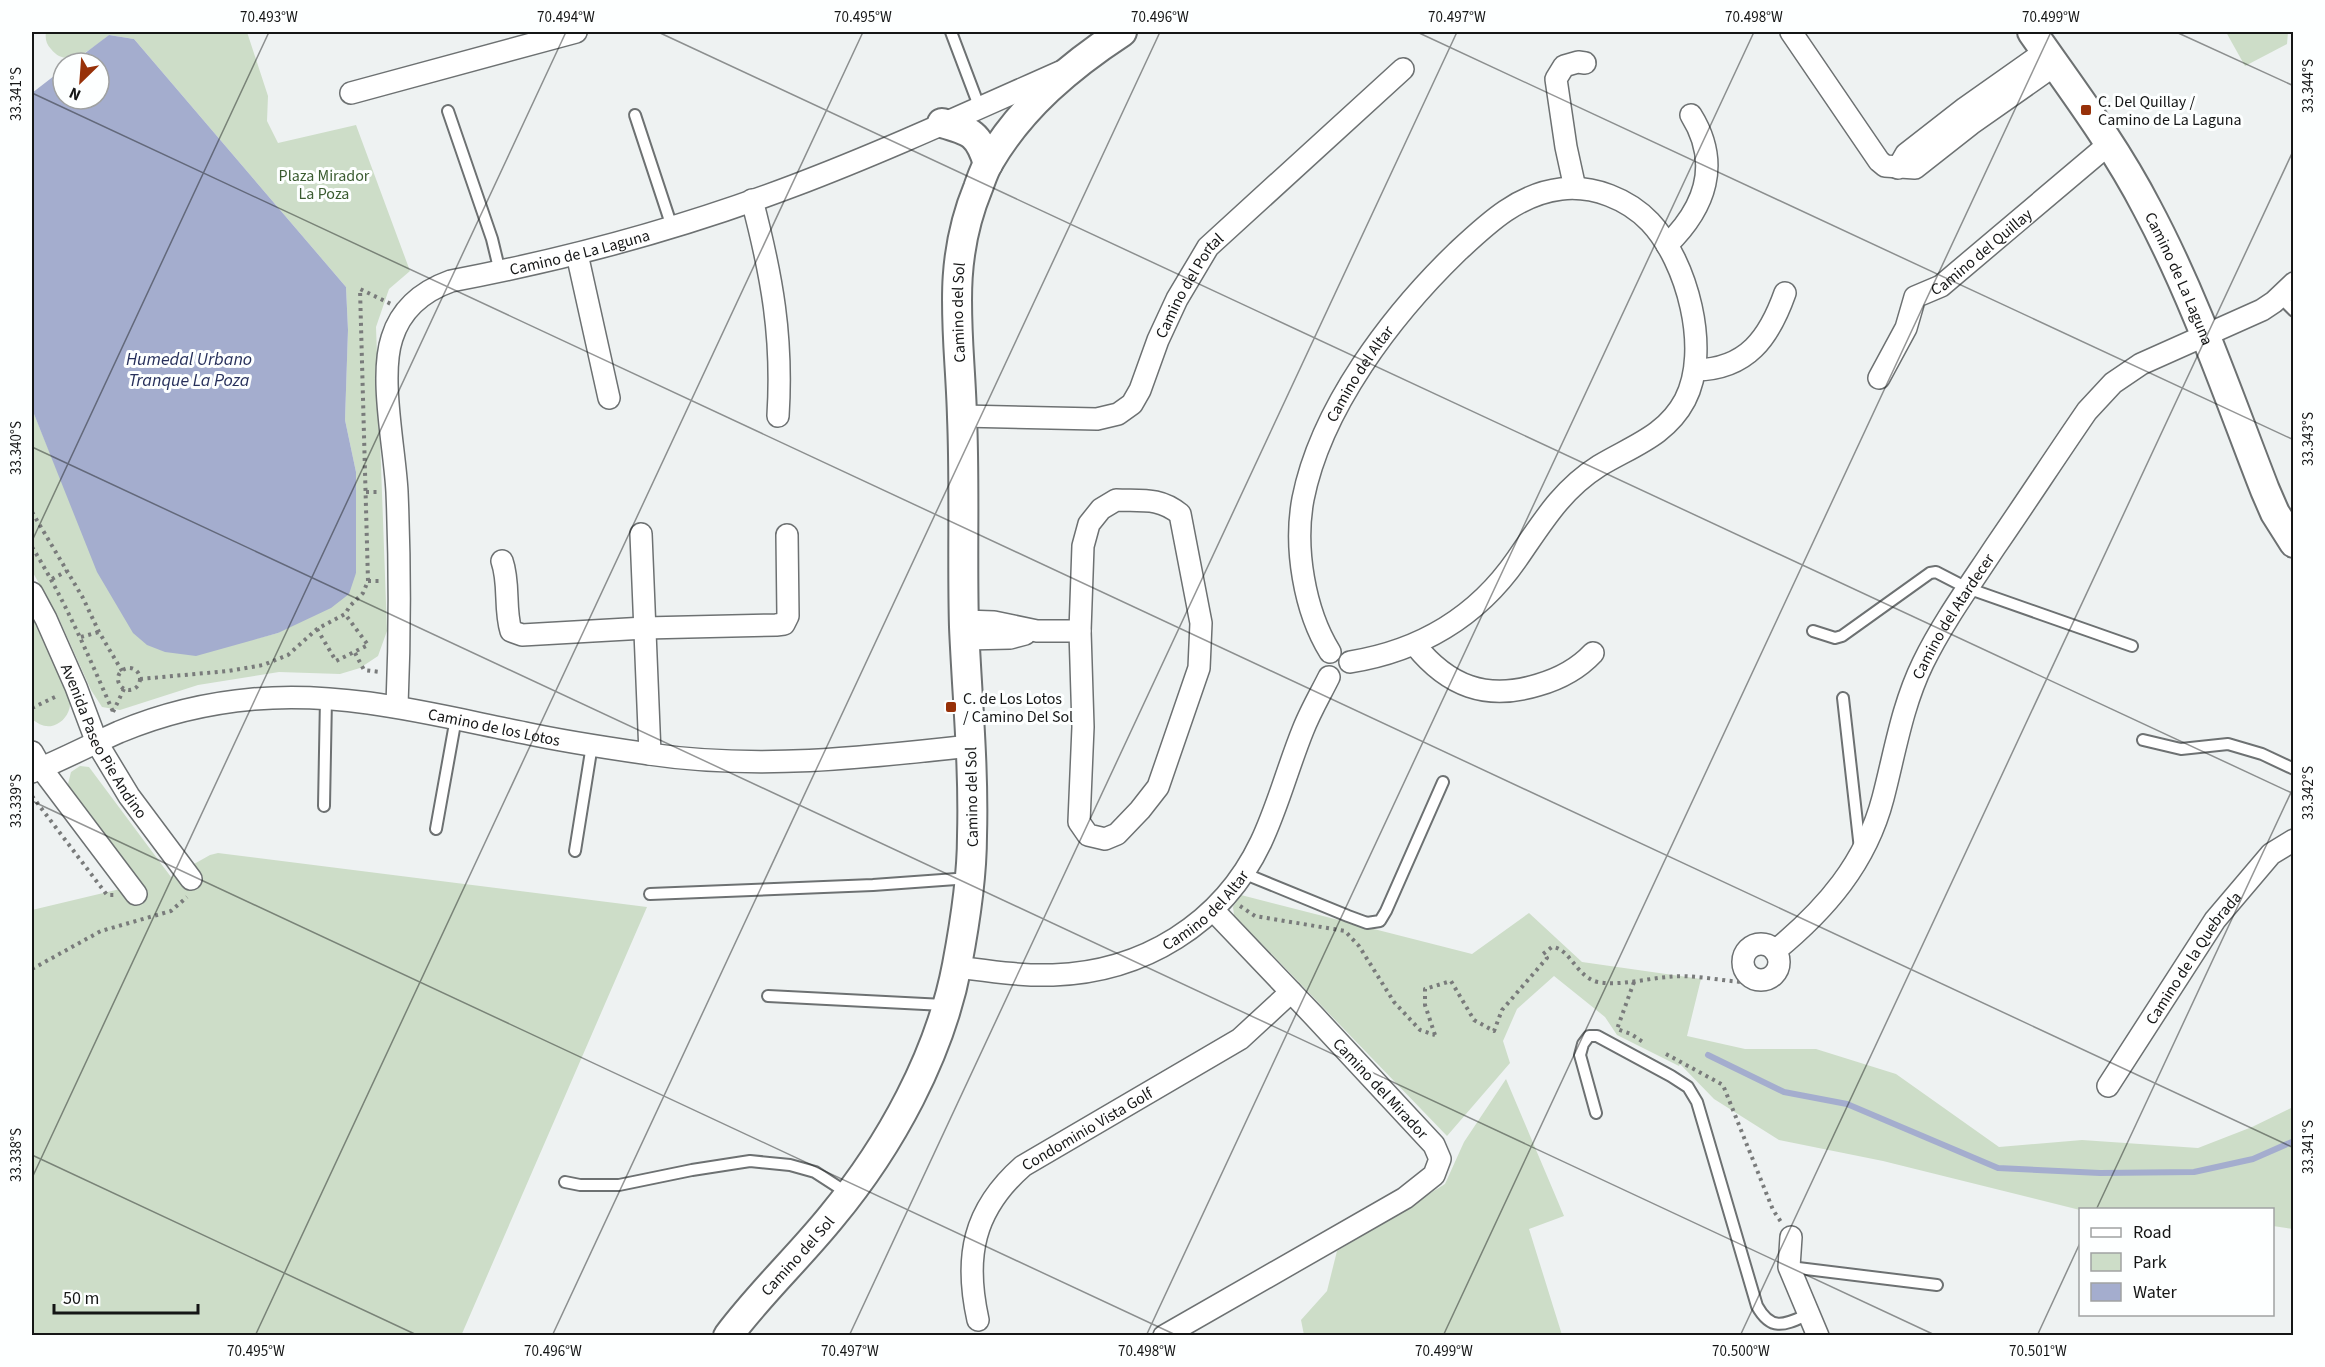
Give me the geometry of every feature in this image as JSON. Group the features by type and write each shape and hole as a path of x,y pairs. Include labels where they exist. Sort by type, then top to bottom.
{"street":[{"path":"351,93 576,32"},
{"name":"Camino de La Laguna","path":"397,706 399,673 397,491 388,386 388,354 397,324 415,301 438,286 578,254 672,227 861,159 1071,67 1097,43 1122,32"},
{"path":"1791,32 1879,161 1886,166 1898,168 1915,168 1947,132 2044,49"},
{"name":"Camino de La Laguna","path":"2044,49 2109,144 2146,205 2166,244 2206,336 2268,498 2294,543"},
{"path":"1575,188 1566,147 1556,79 1564,66 1578,62 1585,63"},
{"name":"Camino del Sol","path":"711,1335 735,1326 850,1194 880,1151 901,1114 922,1070 947,1005 957,967 970,878 972,836 964,630 962,416 955,306 956,278 965,225 988,164 1013,129 1043,94 1071,67"},
{"name":"Camino del Portal","path":"962,416 1097,419 1118,414 1132,404 1140,390 1158,340 1177,299 1208,247 1403,69"},
{"path":"1667,245 1688,222 1696,208 1706,177 1707,164 1703,138 1691,115"},
{"path":"942,123 964,129 982,145 988,164"},
{"name":"Camino del Quillay","path":"1879,378 1906,328 1915,297 1941,286 2109,144"},
{"name":"Camino del Altar","path":"1330,651 1320,633 1310,601 1302,554 1301,523 1306,484 1322,443 1364,363 1400,314 1441,268 1490,221 1504,211 1532,196 1553,190 1575,188 1601,193 1629,205 1651,224 1667,245 1683,282 1692,313 1696,370 1685,400 1668,424 1647,441 1603,464 1573,486 1551,508 1513,565 1493,590 1458,620 1415,645 1350,662"},
{"path":"752,200 768,266 778,326 780,356 778,416"},
{"path":"578,254 609,398"},
{"path":"1696,370 1725,367 1750,352 1771,326 1785,292"},
{"name":"Camino del Atardecer","path":"1748,974 1757,980 1769,979 1773,976 1779,966 1775,951 1832,898 1860,855 1880,809 1897,735 1912,688 1936,637 2099,396 2140,364 2289,297"},
{"path":"1116,501 1167,504 1180,514 1187,546 1201,623 1199,668 1158,787 1117,834 1105,839 1088,835 1079,822 1083,727 1080,631 1083,546 1089,524 1101,509 1116,501"},
{"path":"641,534 650,754"},
{"path":"502,561 507,577 508,621 511,631 522,635 645,628 784,624 789,616 787,535"},
{"name":"Avenida Paseo Pie Andino","path":"32,593 46,619 97,743 129,796 191,879"},
{"path":"964,630 994,622 1037,631 1080,631"},
{"path":"1415,645 1437,669 1459,683 1485,691 1498,692 1550,682 1577,667 1593,653"},
{"path":"1330,651 1340,651 1348,657 1350,662 1345,676 1340,679 1329,677 1322,666 1323,658 1330,651"},
{"name":"Camino del Altar","path":"957,967 1037,975 1066,974 1105,968 1147,954 1169,942 1217,906 1244,873 1262,840 1303,730 1329,677"},
{"name":"Camino de los Lotos","path":"35,764 97,743 117,722 228,702 290,697 326,698 397,706 527,734 592,745 650,754 737,762 808,762 970,746"},
{"path":"35,764 136,894"},
{"name":"Camino de la Quebrada","path":"2108,1086 2215,920 2271,854 2294,840"},
{"name":"Camino del Mirador","path":"1164,1335 1405,1198 1434,1175 1440,1159 1434,1145 1291,992 1217,906"},
{"name":"Condominio Vista Golf","path":"978,1320 971,1289 972,1257 980,1225 1005,1183 1023,1166 1240,1039 1291,992"},
{"path":"1791,1237 1789,1267 1818,1335"}],"lane":[{"path":"951,32 979,106"},
{"path":"448,111 492,239 500,272"},
{"path":"635,115 672,227"},
{"path":"1813,631 1835,638 1842,636 1930,573 1936,572 1967,588 2132,646"},
{"path":"324,806 326,698"},
{"path":"1843,698 1860,855"},
{"path":"436,829 456,718"},
{"path":"2144,740 2181,749 2228,744 2272,758 2294,769"},
{"path":"575,851 592,745"},
{"path":"1244,873 1367,923 1380,921 1443,782"},
{"path":"650,894 873,885 970,878"},
{"path":"768,996 947,1005"},
{"path":"1596,1113 1580,1055 1588,1036 1597,1036 1688,1087 1697,1102 1757,1306 1762,1315 1772,1323 1783,1325 1809,1314"},
{"path":"565,1182 580,1185 620,1185 750,1161 790,1165 815,1172 850,1194"},
{"path":"1789,1267 1937,1285"}],"path":[{"path":"140,679 228,671 263,665 288,655 317,630 345,614 363,593 368,581 360,289 406,311"},
{"path":"32,512 122,670"},
{"path":"52,579 67,571"},
{"path":"317,630 336,661 355,653 368,645 345,614"},
{"path":"81,637 99,632"},
{"path":"355,653 364,670 399,673"},
{"path":"122,670 132,669 137,672 140,679"},
{"path":"117,722 124,689 118,680 122,670"},
{"path":"98,678 117,722"},
{"path":"124,689 135,688 140,679"},
{"path":"32,796 107,895 136,894"},
{"path":"32,969 101,931 171,911 184,901 191,879"},
{"path":"1217,906 1240,906 1255,916 1345,931 1359,946 1394,1002 1420,1030 1436,1035 1425,1005 1425,989 1450,981 1474,1020 1494,1031 1502,1010 1547,958 1543,954 1552,946 1558,947 1573,964 1596,982 1635,982 1669,976 1741,982 1748,974"},
{"path":"1617,1029 1635,982"},
{"path":"1693,1068 1723,1084 1773,1210 1791,1237"}],"green space":[{"name":"Plaza Mirador La Poza","path":"46,32 247,32 268,96 267,121 278,143 356,125 410,271 389,289 376,327 387,631 378,656 360,668 340,674 279,672 198,685 120,710 102,707 91,690 59,619 32,571 32,409 64,487 243,642 278,633 356,573 356,472 345,420 348,330 346,287 134,39 109,35 89,51 54,51 46,41"},
{"path":"2226,32 2288,32 2287,44 2245,66"},
{"path":"32,615 60,671 70,701 70,708 65,718 50,726 41,725 32,719"},
{"path":"80,766 89,767 171,877 210,855 218,853 647,907 461,1336 32,1335 32,910 141,884 67,788 71,772"},
{"path":"1241,895 1472,954 1529,913 1582,962 1701,979 1687,1036 1745,1049 1816,1049 1896,1074 1999,1147 2082,1140 2198,1148 2252,1127 2293,1107 2293,1229 2274,1226 2274,1208 2079,1210 1883,1161 1779,1140 1714,1099 1680,1064 1679,1066 1617,1035 1605,1017 1554,976 1517,1009 1503,1041 1510,1063 1447,1136 1234,915 1233,907"},
{"path":"1506,1079 1564,1216 1529,1229 1562,1335 1304,1335 1301,1320 1327,1291 1337,1251 1445,1184 1464,1142"}],"water":[{"name":"Humedal Urbano Tranque La Poza","path":"109,35 134,39 346,287 348,330 345,420 356,472 356,573 349,594 331,608 278,633 196,656 165,652 147,645 133,633 97,572 32,409 32,93 51,78 51,111 111,111 111,51 88,51"}],"waterway":[{"path":"1708,1055 1784,1092 1847,1104 1998,1168 2100,1173 2194,1172 2253,1159 2294,1141"}],"place":[{"name":"C. Del Quillay / Camino de La Laguna","path":"2086,110"},
{"name":"C. de Los Lotos / Camino Del Sol","path":"951,707"}]}
